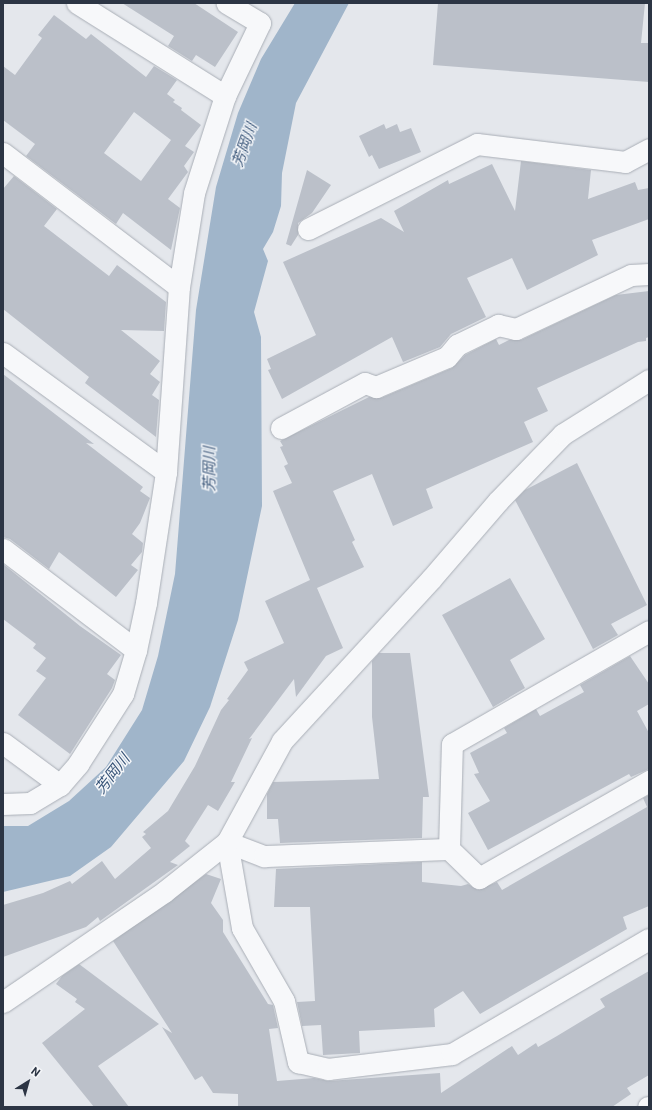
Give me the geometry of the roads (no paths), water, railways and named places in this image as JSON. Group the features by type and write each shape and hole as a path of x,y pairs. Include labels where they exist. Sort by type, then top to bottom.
{"street":[{"path":"77,3 226,96"},
{"path":"3,804 30,803 60,784 78,764 123,694 136,650 146,603 166,472 179,287 194,193 226,96 260,23 227,3"},
{"path":"308,229 476,144 625,162 649,149"},
{"path":"3,153 179,287"},
{"path":"281,428 365,383 376,387 447,357 457,345 498,325 516,329 631,275 649,274"},
{"path":"3,353 166,472"},
{"path":"3,1002 164,892 227,842 282,741 431,579 498,501 563,434 649,380"},
{"path":"3,549 136,650"},
{"path":"449,849 452,744 649,631"},
{"path":"3,742 60,784"},
{"path":"227,842 264,856 449,849 479,878 649,781"},
{"path":"227,842 242,928 284,1001 298,1062 328,1069 452,1054 649,939"}],"water":[{"name":"芳岡川","path":"295,3 349,3 296,103 282,173 281,206 273,232 263,249 268,261 254,312 261,337 262,506 238,620 210,707 184,761 111,847 70,876 3,892 3,826 28,826 69,801 106,767 142,710 158,656 175,574 196,310 216,187 238,113 261,59"}]}
